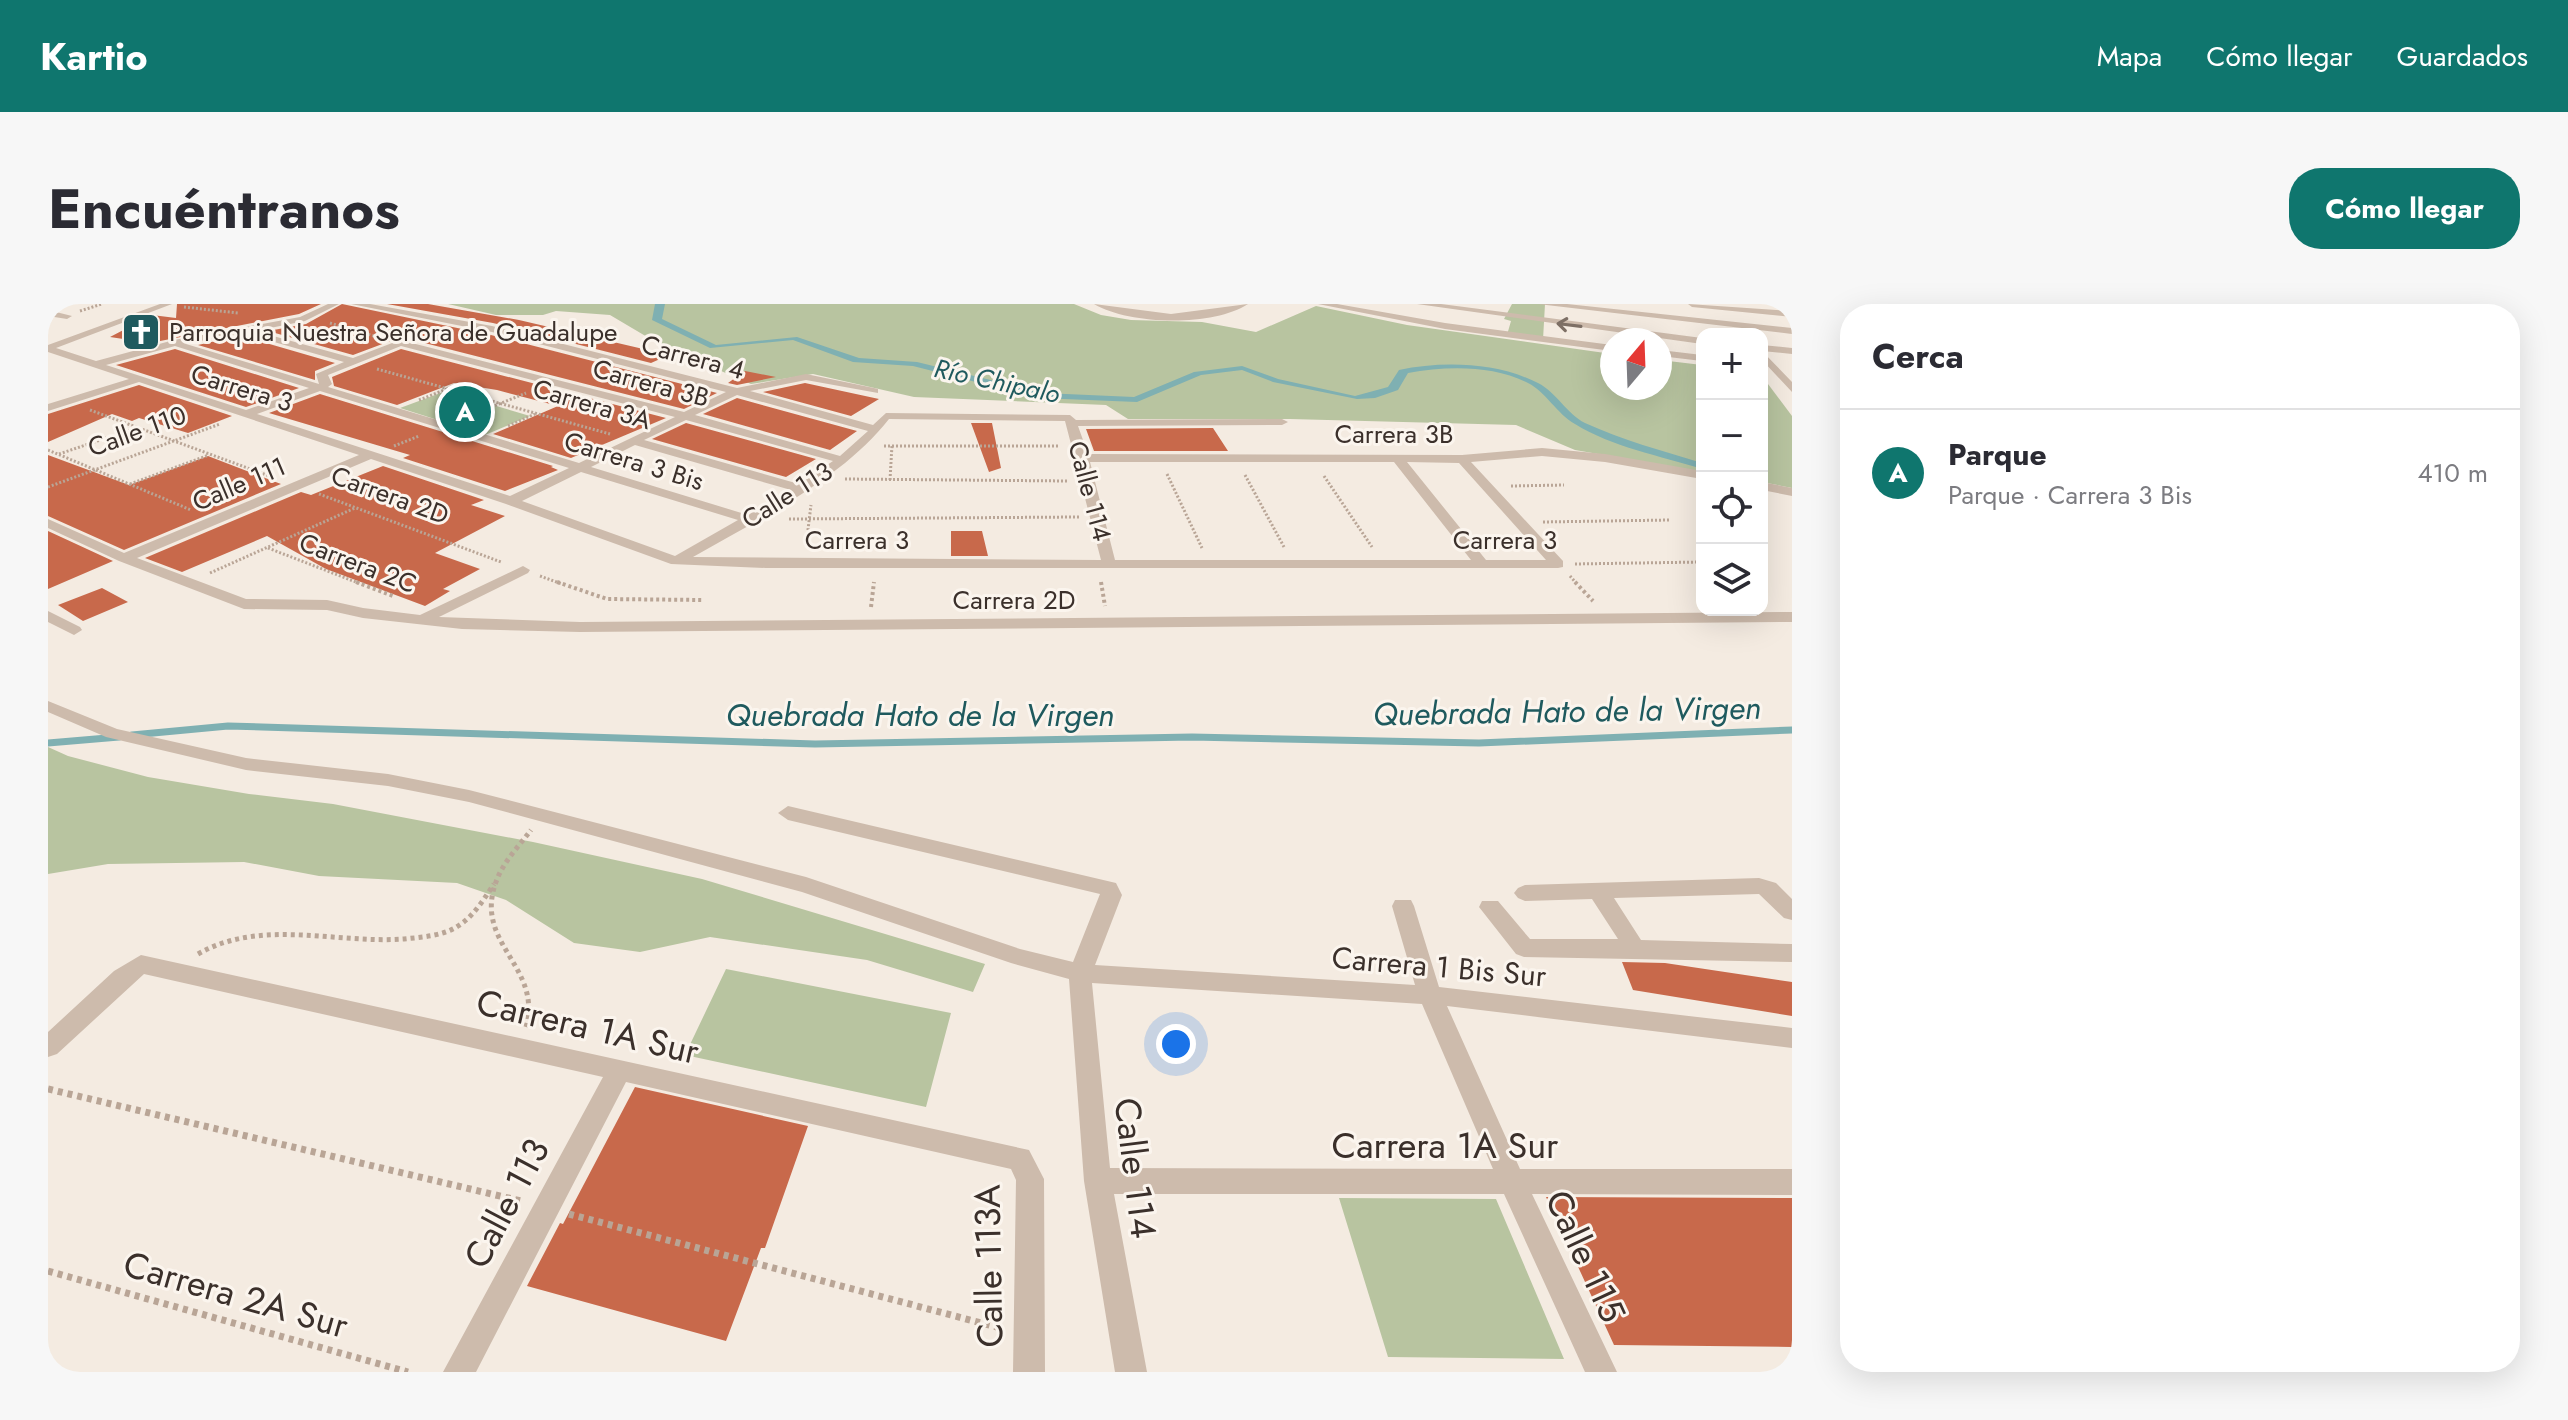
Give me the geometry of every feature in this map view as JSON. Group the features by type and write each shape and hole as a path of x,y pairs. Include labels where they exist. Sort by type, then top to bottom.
{"street":[{"path":"48,348 167,304"},
{"path":"1098,304 1146,315 1209,316 1242,304"},
{"path":"1322,304 1445,326 1600,346"},
{"path":"1421,304 1696,340"},
{"path":"1542,304 1728,328"},
{"path":"1692,304 1792,314"},
{"path":"1170,305 1209,316"},
{"name":"Carrera 4","path":"353,307 377,306 492,329 878,430"},
{"path":"1729,308 1743,328"},
{"path":"93,354 174,343 308,318 337,309"},
{"path":"48,313 67,316"},
{"path":"93,354 107,326"},
{"path":"240,330 353,361"},
{"path":"1768,330 1792,331"},
{"name":"Carrera 3 Bis","path":"174,343 321,383 748,519"},
{"path":"321,383 353,361 400,343"},
{"name":"Carrera 3B","path":"400,343 686,416 842,460"},
{"name":"Carrera 3","path":"48,348 93,354 136,380 372,454 676,561 1294,566 1558,564"},
{"path":"397,358 422,349"},
{"path":"1768,349 1792,351"},
{"path":"1672,354 1696,357"},
{"path":"1768,366 1792,368"},
{"path":"1768,367 1790,388"},
{"path":"247,414 321,383 372,368"},
{"path":"511,501 736,391 811,377 874,391"},
{"path":"48,408 136,380"},
{"path":"890,416 1282,422"},
{"name":"Calle 113","path":"676,561 842,460 890,416"},
{"name":"Calle 114","path":"1071,421 1088,481 1104,564"},
{"name":"Carrera 3A","path":"634,441 799,488"},
{"name":"Carrera 3B","path":"1081,452 1160,458 1398,459 1562,453 1696,474"},
{"name":"Calle 111","path":"124,558 372,454"},
{"path":"1398,459 1483,565"},
{"path":"1462,459 1558,564"},
{"path":"1768,487 1792,492"},
{"name":"Carrera 2D","path":"48,523 124,558 244,604 327,605 419,621 580,627 1792,617"},
{"path":"419,621 523,570"},
{"path":"48,616 74,630"},
{"name":"Carrera 1 Bis Sur","path":"48,706 112,733 246,764 401,783 469,796 806,885 1019,957 1080,973 1430,995 1792,1038"},
{"path":"788,813 1109,888 1111,895 1080,973"},
{"path":"1525,893 1759,886 1769,888 1792,912"},
{"path":"1598,891 1635,948"},
{"name":"Calle 115","path":"1403,906 1430,995 1511,1180 1601,1372"},
{"path":"1490,907 1524,948 1792,953"},
{"name":"Carrera 1A Sur","path":"48,1047 122,977 141,964 1020,1159"},
{"name":"Calle 114","path":"1080,973 1098,1181 1131,1372"},
{"name":"Calle 113","path":"459,1372 620,1070"},
{"name":"Calle 113A","path":"1020,1159 1030,1179 1029,1372"},
{"name":"Carrera 1A Sur","path":"1098,1181 1792,1182"}],"path":[{"path":"167,304 241,313"},
{"path":"308,318 400,343"},
{"name":"Carrera 3A","path":"372,368 634,441"},
{"name":"Carrera 2D","path":"67,402 607,599 702,600"},
{"name":"Calle 110","path":"48,487 247,414"},
{"path":"890,416 890,480"},
{"path":"58,454 137,428"},
{"path":"859,446 1081,452"},
{"path":"48,450 215,520"},
{"path":"130,484 210,454"},
{"path":"1160,458 1210,565"},
{"path":"1235,458 1294,566"},
{"path":"1313,458 1385,565"},
{"path":"803,564 814,478 1088,481"},
{"path":"1486,486 1564,485"},
{"path":"187,583 356,508"},
{"path":"748,519 1096,517"},
{"path":"1519,522 1670,520"},
{"name":"Carrera 2C","path":"267,547 394,596"},
{"name":"Carrera 3","path":"1558,564 1696,562"},
{"path":"869,625 876,564"},
{"name":"Calle 114","path":"1104,564 1108,624"},
{"path":"1558,564 1609,619"},
{"path":"179,972 220,939 294,935 414,939 454,929 477,909 542,816"},
{"path":"494,884 491,907 493,931 532,995 533,1013 516,1047"},
{"name":"Carrera 2A Sur","path":"48,1271 408,1372"}],"green space":[{"path":"448,304 1074,304 1101,315 1131,320 1202,322 1256,332 1316,306 1407,325 1600,352 1600,400 1672,400 1672,361 1696,364 1696,471 1575,450 1516,425 1290,419 1128,419 1106,405 914,397 813,374 751,384 659,344 610,315 556,311 543,315 496,315"},
{"path":"1512,304 1545,304 1543,340 1507,335 1511,321 1504,319"},
{"path":"1768,384 1792,416 1792,488 1768,483"},
{"path":"446,391 530,416 485,435 400,408"},
{"path":"48,747 68,756 148,777 333,804 533,842 702,879 985,964 973,992 867,960 710,937 640,952 574,943 506,900 457,883 319,876 244,862 108,864 48,874"},
{"path":"726,969 951,1013 926,1107 685,1055"},
{"path":"1339,1198 1496,1199 1564,1359 1388,1357"}],"water":[{"path":"655,304 665,304 662,319 716,345 797,337 859,358 917,362 1043,393 1134,397 1194,372 1242,366 1278,379 1355,396 1388,387 1399,370 1433,365 1487,367 1538,383 1585,423 1696,461 1696,467 1589,432 1569,420 1528,383 1484,370 1454,368 1408,373 1398,390 1375,398 1357,399 1273,382 1242,370 1201,375 1137,402 1039,398 913,366 853,362 793,340 710,348 652,320"}],"building":[{"path":"177,304 321,304 299,314 150,343 110,337 152,315 176,318"},
{"path":"342,304 491,335 717,393 684,409 401,337 353,355 268,331 306,324"},
{"path":"387,304 428,304 519,320 669,355 651,363 493,323"},
{"path":"243,335 335,363 315,371 315,380 198,345"},
{"path":"175,349 299,388 246,407 116,365"},
{"path":"401,349 666,418 571,458 493,434 558,406 497,390 454,383 397,405 334,386 332,377"},
{"path":"745,371 776,377 737,385 728,383"},
{"path":"805,383 879,399 851,416 763,392"},
{"path":"139,385 232,416 188,433 139,418 132,421 112,414 48,442 48,414"},
{"path":"320,394 558,470 505,491 403,458 410,455 269,413"},
{"path":"737,398 857,431 830,450 703,414"},
{"path":"686,423 816,459 786,477 652,439"},
{"path":"971,423 992,423 1001,468 989,472"},
{"path":"1213,428 1228,451 1094,451 1086,429"},
{"path":"48,455 129,485 208,456 281,484 124,550 48,516"},
{"path":"383,466 484,500 471,505 505,516 435,553 480,569 443,589 450,591 425,606 326,569 267,536 182,572 145,558 301,492 311,495"},
{"path":"48,531 113,561 48,589"},
{"path":"951,531 982,531 988,556 951,556"},
{"path":"102,588 128,602 83,621 58,605"},
{"path":"1622,962 1665,963 1792,982 1792,1016 1633,990"},
{"path":"635,1087 808,1126 765,1248 761,1248 726,1341 527,1286"},
{"path":"1546,1197 1792,1198 1792,1347 1614,1345"}],"waterway":[{"name":"Quebrada Hato de la Virgen","path":"132,735 228,726 815,744 1192,737 1479,743 1792,730"},
{"name":"Quebrada Hato de la Virgen","path":"48,743 119,737"}],"place":[{"name":"Parroquia Nuestra Señora de Guadalupe","path":"141,332"},
{"name":"Parque","path":"465,412"}],"water label":[{"name":"Río Chipalo","path":"997,381"}]}
